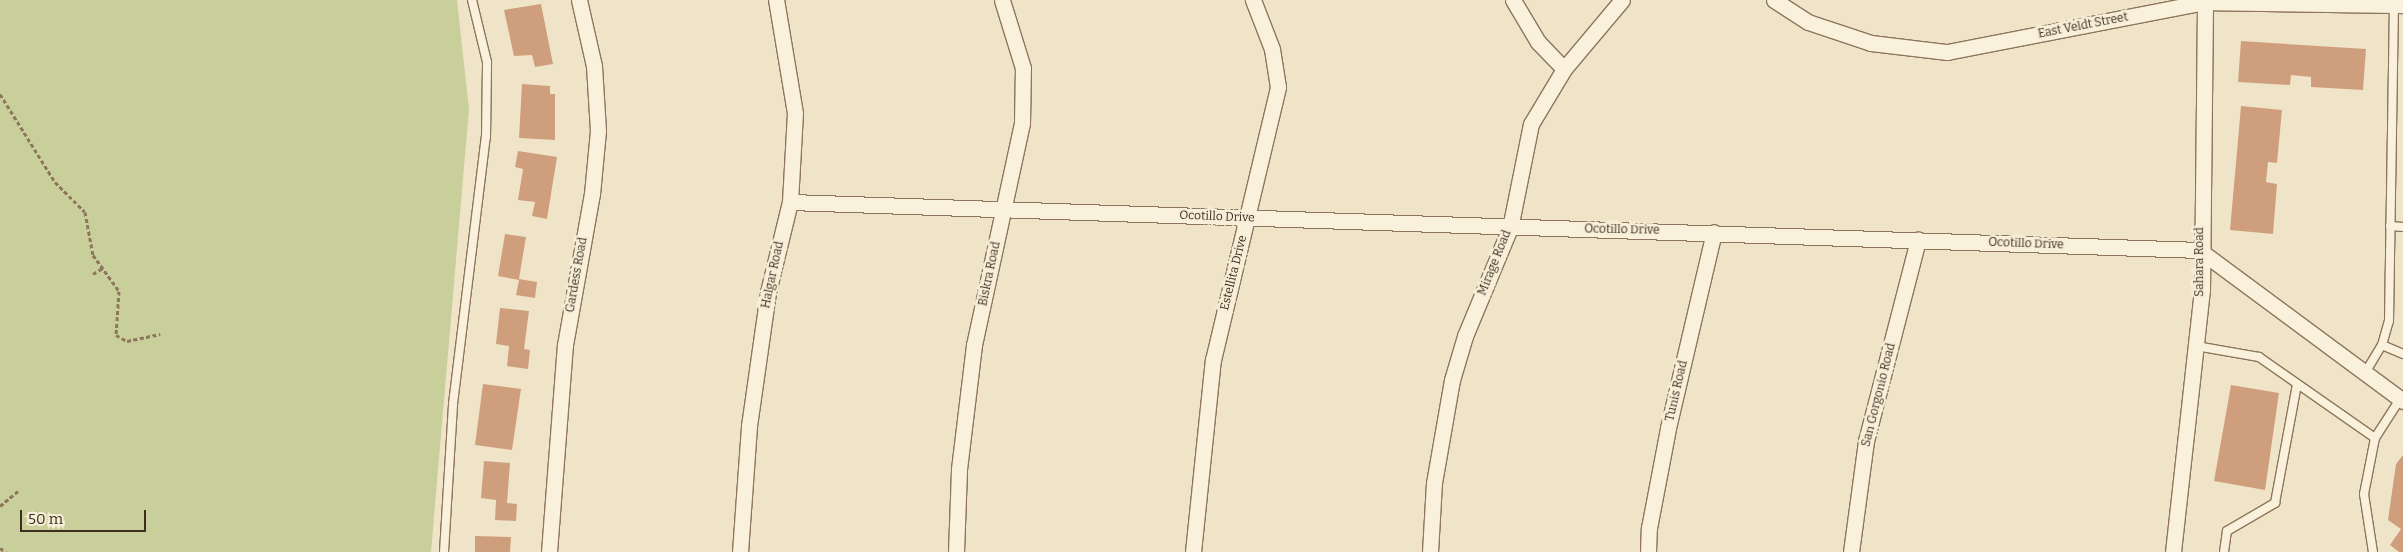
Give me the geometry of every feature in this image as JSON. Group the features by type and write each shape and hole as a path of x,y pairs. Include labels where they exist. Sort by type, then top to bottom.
{"street":[{"name":"Gardess Road","path":"549,552 564,345 592,194 598,131 594,66 580,0"},
{"name":"Halgar Road","path":"740,552 749,426 764,320 790,202 795,113 776,0"},
{"name":"Biskra Road","path":"956,552 959,469 974,345 1022,123 1023,68 1002,0"},
{"name":"Estellita Drive","path":"1193,552 1213,360 1278,87 1272,48 1253,0"},
{"path":"1513,0 1538,42 1564,69"},
{"name":"Mirage Road","path":"1430,552 1434,483 1452,380 1465,336 1510,228 1532,124 1564,69 1622,0"},
{"name":"East Veldt Street","path":"1774,0 1808,22 1871,43 1947,52 2205,1 2398,5"},
{"name":"Sahara Road","path":"2173,552 2202,290 2199,250 2205,1"},
{"name":"Ocotillo Drive","path":"790,202 1004,211 1510,228 1714,232 2199,250"},
{"name":"Tunis Road","path":"1648,552 1649,528 1668,428 1714,232"},
{"name":"San Gorgonio Road","path":"1851,552 1866,441 1918,240"},
{"path":"2199,250 2402,400"}],"lane":[{"path":"444,552 453,404 486,138 487,62 472,0"},
{"path":"2365,373 2382,344 2389,321 2390,226 2398,5"},
{"path":"2390,226 2403,226"},
{"path":"2382,344 2403,354"},
{"path":"2196,346 2259,357 2375,438"},
{"path":"2224,552 2227,531 2275,504 2297,384"},
{"path":"2373,552 2364,494 2375,438 2402,400"}],"path":[{"path":"0,94 60,189 81,206 92,255 104,267 119,291 116,335 127,341 160,334"},
{"path":"93,274 104,267"},
{"path":"0,506 20,489"},
{"path":"0,548 6,552"}],"green space":[{"path":"0,0 457,0 469,109 431,552 0,552"}],"building":[{"path":"541,4 553,64 535,67 532,55 514,56 504,10"},
{"path":"2241,41 2366,49 2363,90 2311,87 2311,77 2291,75 2290,85 2238,82"},
{"path":"522,84 550,86 550,94 555,94 555,140 519,138"},
{"path":"2241,106 2282,110 2277,163 2268,162 2266,182 2277,184 2273,234 2230,230"},
{"path":"518,151 557,157 547,219 532,216 535,202 518,200 523,169 515,167"},
{"path":"505,234 526,237 519,279 537,282 535,298 516,295 519,280 498,276"},
{"path":"500,308 529,311 524,349 530,350 528,369 507,366 509,346 496,344"},
{"path":"483,384 521,389 512,450 475,445"},
{"path":"2231,385 2279,393 2265,490 2214,481"},
{"path":"2403,455 2403,552 2399,552 2390,545 2401,529 2388,520 2396,464"},
{"path":"484,461 510,463 507,503 517,504 516,521 495,520 496,500 481,498"},
{"path":"475,536 511,537 510,552 475,552"}]}
